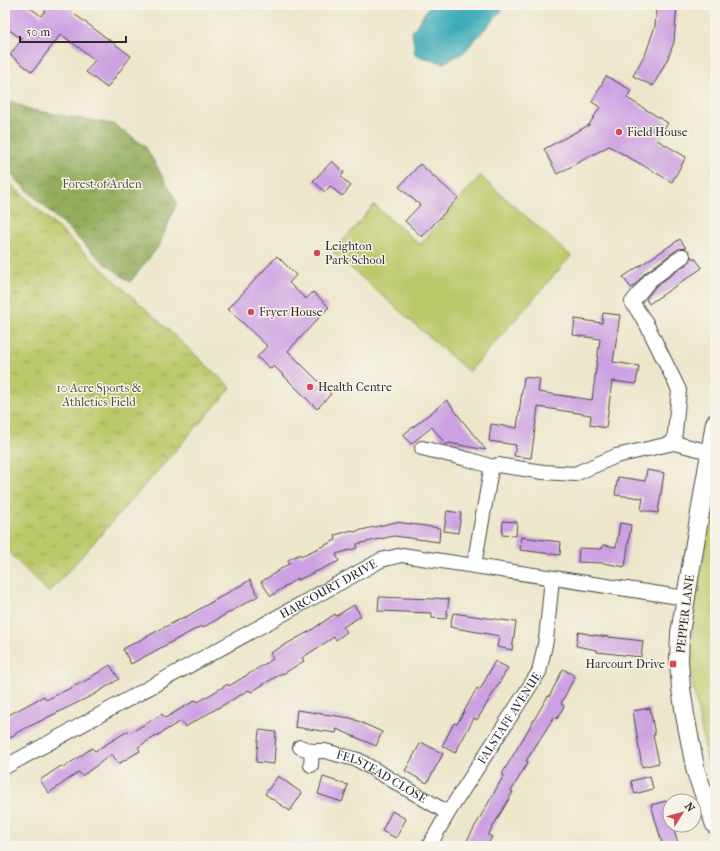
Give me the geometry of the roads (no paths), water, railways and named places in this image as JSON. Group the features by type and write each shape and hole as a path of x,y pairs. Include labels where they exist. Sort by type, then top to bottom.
{"street":[{"path":"674,443 679,390 646,323 632,302 650,280 683,256"},
{"name":"PEPPER LANE","path":"715,423 680,633 682,688 696,772 715,825"},
{"path":"422,448 493,467 498,465 543,472 575,474 616,456 674,443 710,452"},
{"path":"474,566 490,470 493,467"},
{"name":"HARCOURT DRIVE","path":"5,767 381,560 402,555 686,598"},
{"name":"FALSTAFF AVENUE","path":"429,846 448,813 539,672 546,640 552,578"},
{"name":"FELSTEAD CLOSE","path":"308,754 325,751 358,760 448,813"}],"water":[{"path":"430,5 499,5 504,8 462,54 443,63 415,55 412,32"}],"place":[{"name":"Field House","path":"619,132"},
{"name":"Leighton Park School","path":"317,253"},
{"name":"Fryer House","path":"251,312"},
{"name":"Health Centre","path":"310,387"},
{"name":"Harcourt Drive","path":"673,664"}],"park label":[{"name":"Forest of Arden","path":"102,184"},
{"name":"10 Acre Sports & Athletics Field","path":"99,395"}]}
